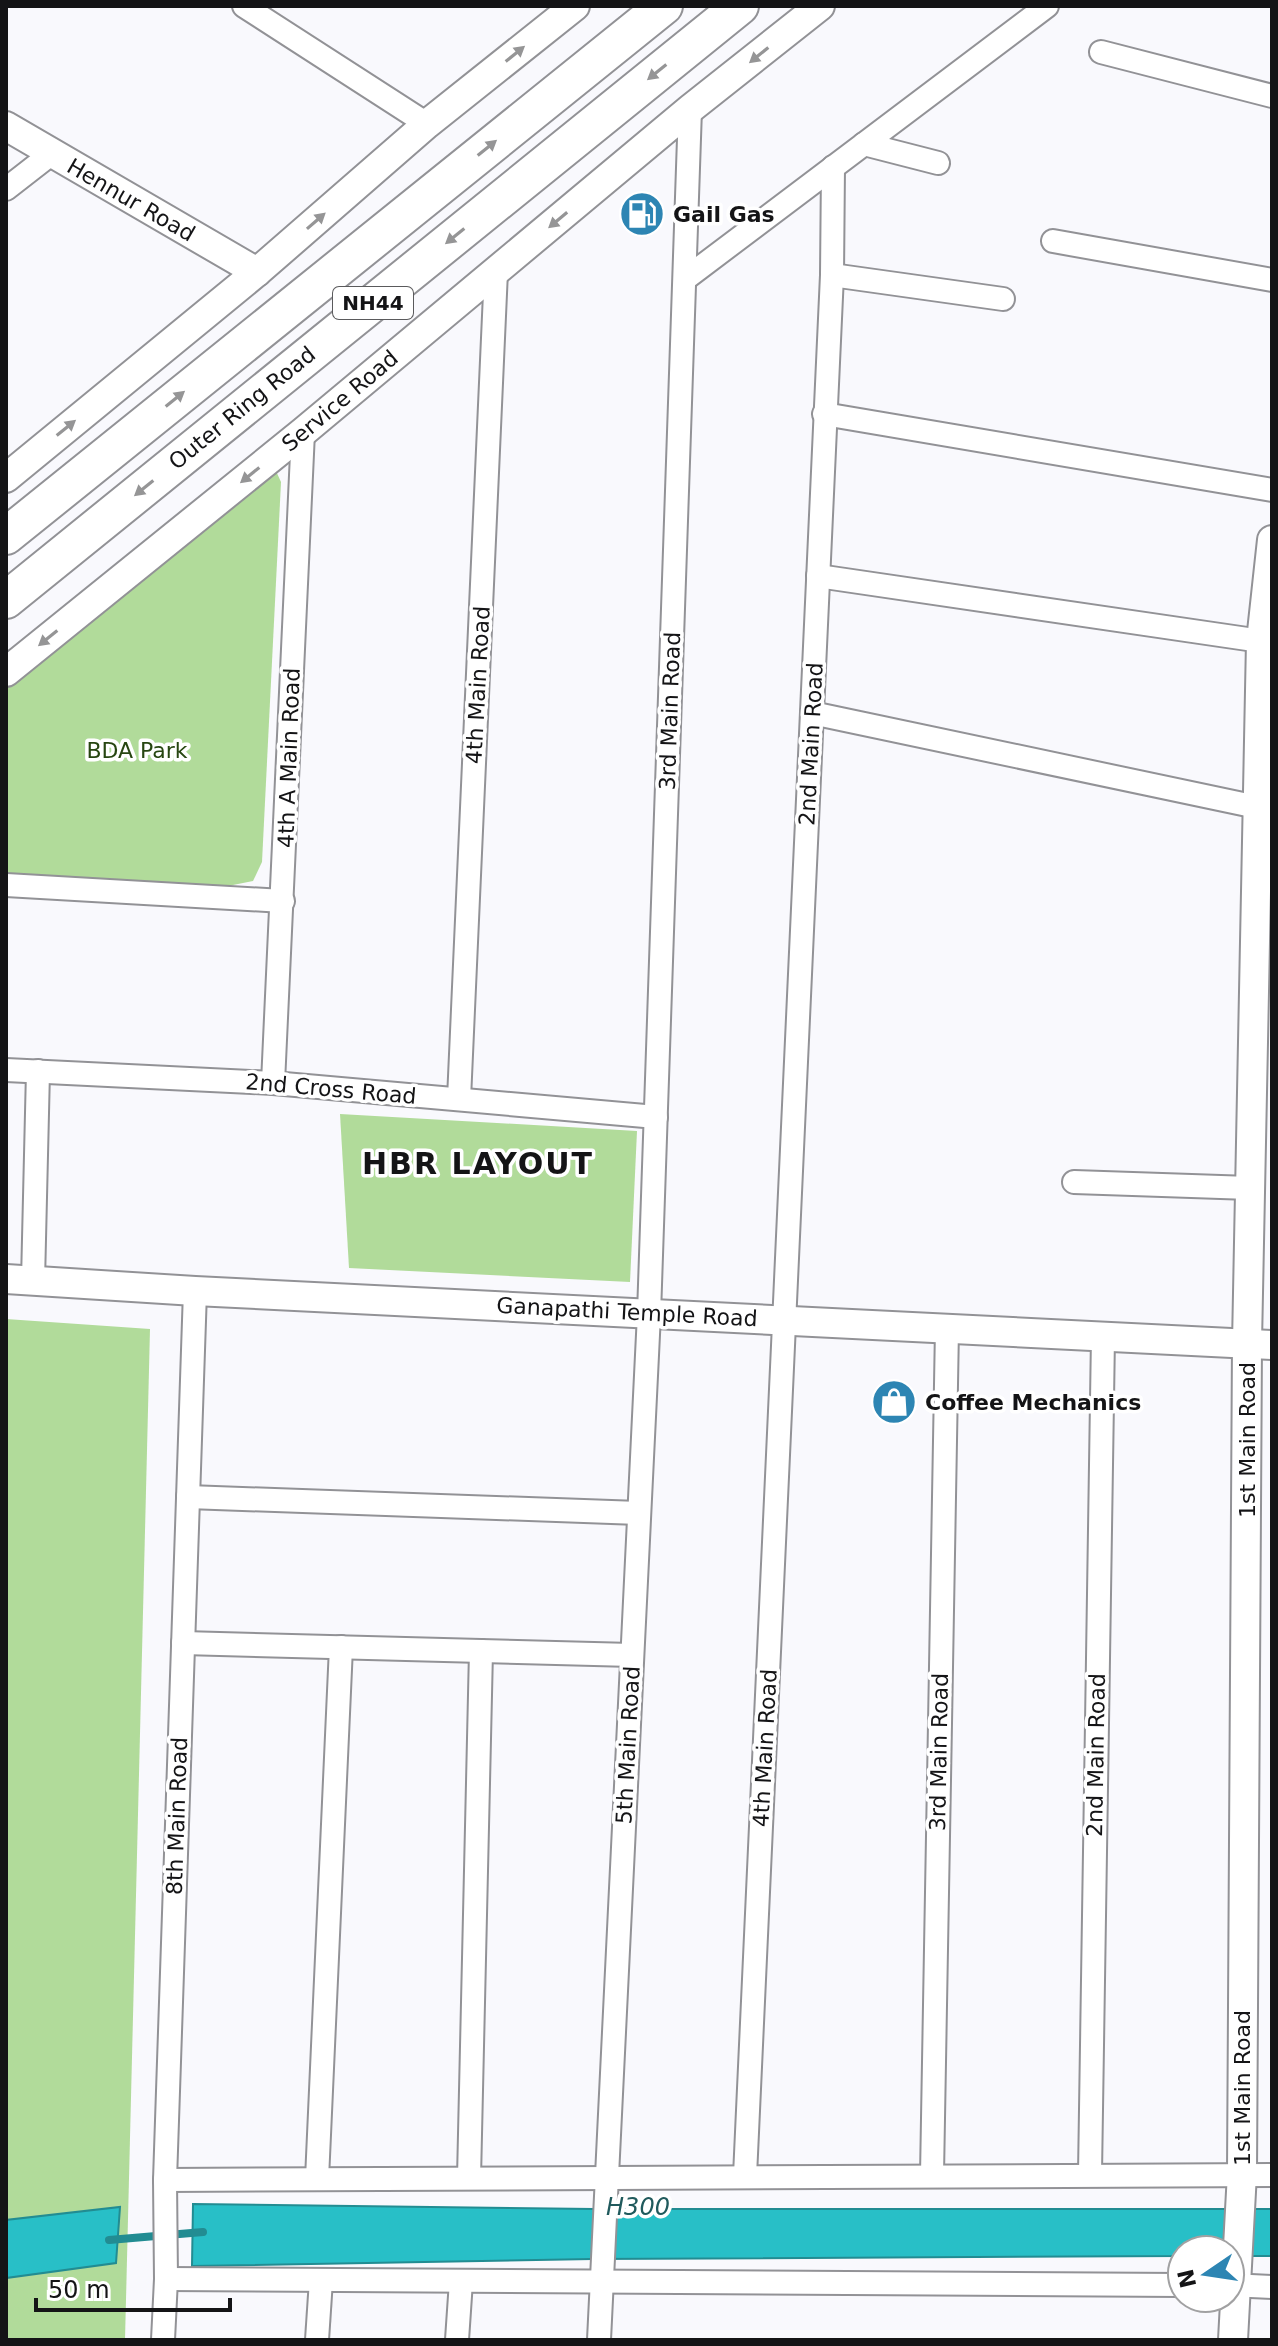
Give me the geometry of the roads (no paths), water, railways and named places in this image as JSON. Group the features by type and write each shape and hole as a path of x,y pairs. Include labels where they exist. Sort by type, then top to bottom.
{"highway":[{"name":"NH44","path":"6,536 664,6"},
{"name":"Outer Ring Road","path":"6,600 740,6"}],"street":[{"path":"244,6 427,124"},
{"path":"6,478 257,272 427,124 575,6"},
{"name":"Service Road","path":"6,672 303,432 690,109 820,6"},
{"path":"685,279 1047,6"},
{"path":"1101,52 1272,96"},
{"name":"3rd Main Road","path":"649,1314 690,109"},
{"name":"Hennur Road","path":"6,126 257,272"},
{"path":"864,144 938,163"},
{"path":"6,189 51,154"},
{"name":"2nd Main Road","path":"785,1320 832,275 833,167"},
{"path":"1053,241 1272,280"},
{"name":"4th Main Road","path":"459,1099 496,271"},
{"path":"832,275 1003,299"},
{"path":"824,414 1272,490"},
{"name":"4th A Main Road","path":"273,1083 303,432"},
{"name":"1st Main Road","path":"1237,2234 1242,2173 1260,1344 1250,1188 1257,807 1272,540"},
{"path":"818,576 1266,643"},
{"path":"812,713 1257,807"},
{"path":"6,885 283,901"},
{"name":"2nd Cross Road","path":"6,1070 273,1083 656,1117"},
{"path":"19,1280 38,1071"},
{"path":"1074,1182 1250,1188"},
{"name":"Ganapathi Temple Road","path":"19,1280 1260,1344"},
{"name":"8th Main Road","path":"163,2340 165,2180 195,1291"},
{"name":"5th Main Road","path":"599,2340 649,1314"},
{"name":"4th Main Road","path":"745,2176 785,1320"},
{"name":"3rd Main Road","path":"932,2175 947,1328"},
{"name":"2nd Main Road","path":"1090,2174 1103,1336"},
{"path":"188,1497 639,1513"},
{"path":"183,1643 632,1655"},
{"path":"317,2179 341,1647"},
{"path":"469,2178 481,1651"},
{"path":"165,2180 1272,2175"},
{"path":"166,2279 1166,2285"},
{"path":"317,2340 321,2280"},
{"path":"457,2340 461,2281"},
{"path":"1246,2286 1272,2287"},
{"name":"1st Main Road","path":"1233,2314 1233,2340"}],"water":[{"path":"193,2204 594,2209 1272,2209 1272,2256 1246,2256 1246,2234 1166,2234 1166,2256 593,2259 192,2266"},
{"path":"120,2207 116,2263 6,2278 6,2220"}],"waterway":[{"name":"H300","path":"109,2240 203,2232"}],"place":[{"name":"Gail Gas","path":"642,214"},
{"name":"Coffee Mechanics","path":"894,1402"}],"district":[{"name":"HBR LAYOUT","path":"478,1163"}],"park label":[{"name":"BDA Park","path":"137,750"}]}
